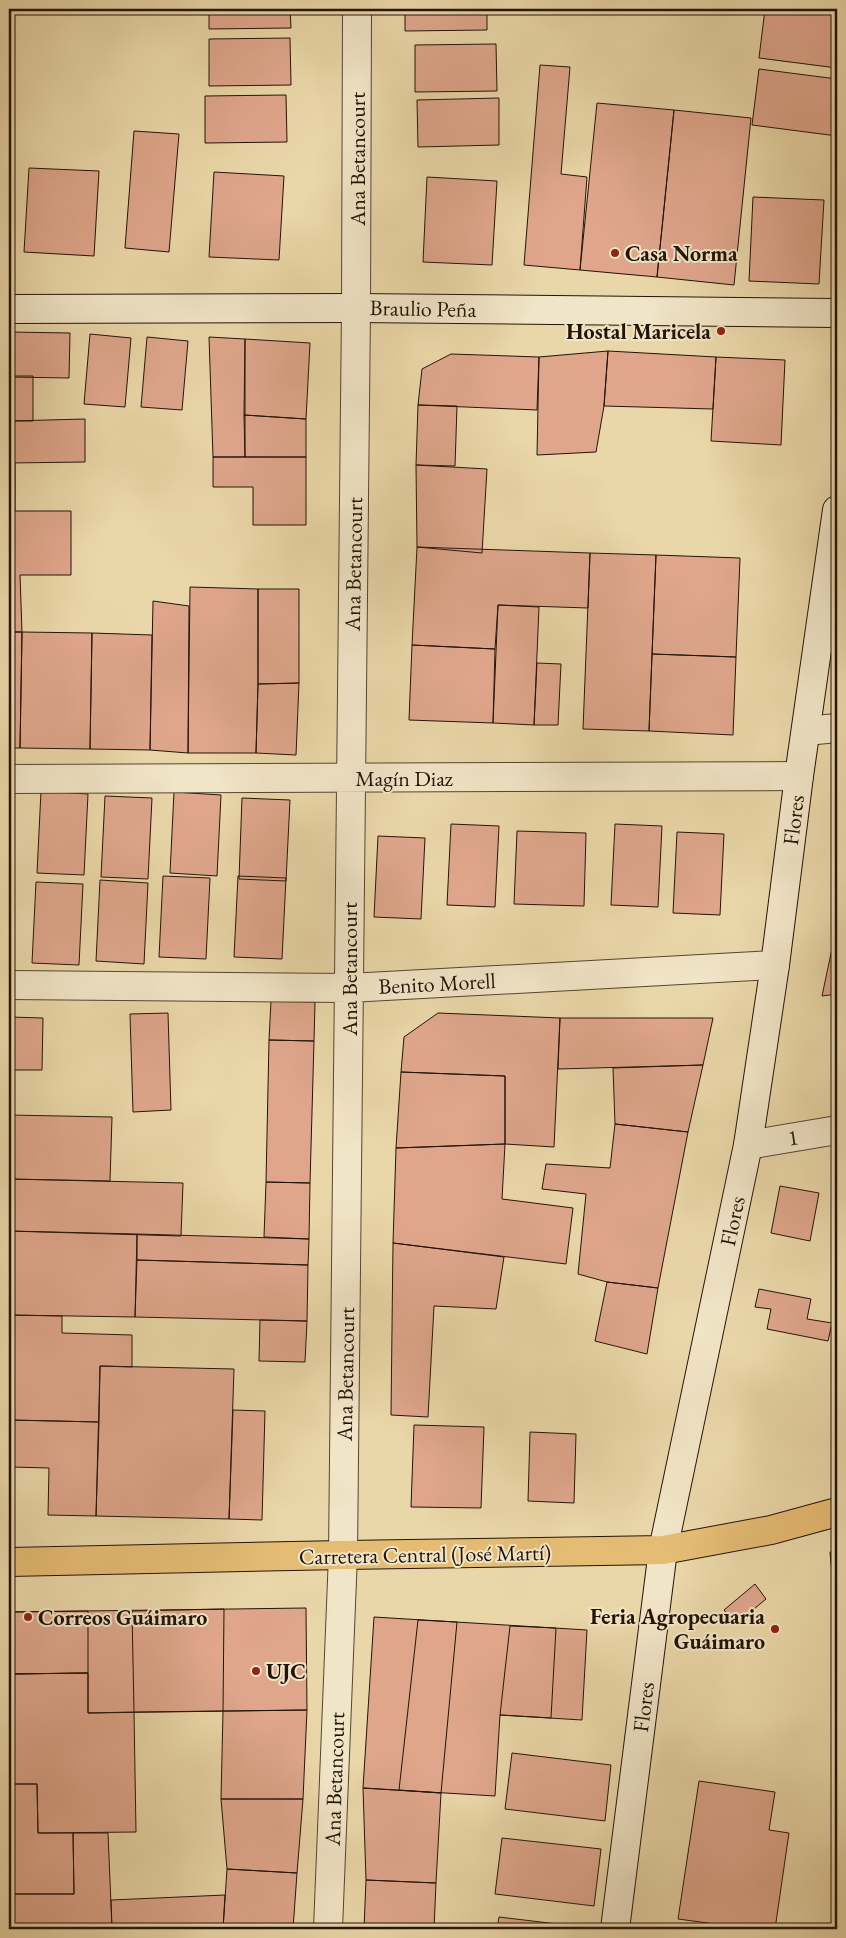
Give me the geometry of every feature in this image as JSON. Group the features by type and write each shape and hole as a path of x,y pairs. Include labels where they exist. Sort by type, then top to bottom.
{"highway":[{"name":"Carretera Central (José Martí)","path":"9,1562 663,1550 771,1530 837,1512"}],"street":[{"name":"Ana Betancourt","path":"328,1929 343,1555 356,308 357,9"},
{"name":"Braulio Peña","path":"9,309 356,308 837,313"},
{"name":"Flores","path":"615,1929 663,1550 748,1145 775,965 799,776 837,510"},
{"path":"806,731 837,728"},
{"name":"Magín Diaz","path":"9,779 799,776"},
{"name":"Benito Morell","path":"9,985 349,988 775,965"},
{"name":"1","path":"748,1145 837,1130"}],"building":[{"path":"209,9 290,9 291,28 209,29"},
{"path":"405,9 487,9 487,30 405,31"},
{"path":"765,9 820,9 837,11 837,68 759,58"},
{"path":"290,38 291,85 209,86 209,39"},
{"path":"496,44 497,91 415,92 415,45"},
{"path":"540,65 570,67 561,174 587,177 580,270 524,265"},
{"path":"759,69 837,79 837,136 752,125"},
{"path":"286,95 287,142 205,143 205,96"},
{"path":"499,98 499,145 418,147 417,100"},
{"path":"597,103 674,110 657,277 580,270"},
{"path":"674,110 751,118 734,285 657,277"},
{"path":"134,131 179,134 169,252 125,248"},
{"path":"29,168 99,171 94,256 24,252"},
{"path":"214,172 284,176 279,260 209,257"},
{"path":"427,177 497,181 492,265 423,262"},
{"path":"753,197 824,200 819,284 749,281"},
{"path":"9,332 70,333 69,378 9,377"},
{"path":"90,334 131,338 125,407 84,404"},
{"path":"147,337 188,341 182,410 141,407"},
{"path":"209,337 245,339 245,457 213,457"},
{"path":"245,339 310,343 306,419 244,415"},
{"path":"608,351 716,357 713,409 604,406"},
{"path":"608,351 604,406 596,452 537,455 539,357"},
{"path":"451,354 539,357 537,410 418,405 422,369"},
{"path":"716,357 785,360 781,445 711,441"},
{"path":"9,376 33,376 33,421 9,421"},
{"path":"418,405 457,406 455,466 416,465"},
{"path":"244,415 306,419 306,457 245,457"},
{"path":"85,419 85,462 9,463 9,421"},
{"path":"213,457 306,457 306,525 253,525 253,487 213,487"},
{"path":"9,463 15,463 15,511 9,511"},
{"path":"416,465 487,469 482,553 417,547"},
{"path":"9,511 71,511 71,575 20,575 22,632 9,632"},
{"path":"417,547 590,553 588,608 498,605 495,649 412,645"},
{"path":"590,553 656,555 649,731 583,729"},
{"path":"656,555 740,558 736,657 652,654"},
{"path":"190,587 258,589 256,753 188,753"},
{"path":"258,589 299,589 299,683 258,684"},
{"path":"153,601 189,606 188,753 150,750"},
{"path":"498,605 539,607 534,725 493,723"},
{"path":"9,632 22,632 20,748 9,748"},
{"path":"22,632 92,633 90,749 20,748"},
{"path":"92,633 152,635 150,750 90,749"},
{"path":"412,645 495,649 493,723 409,720"},
{"path":"652,654 736,657 733,735 649,731"},
{"path":"537,663 561,664 558,725 534,725"},
{"path":"299,683 296,755 256,753 258,684"},
{"path":"41,791 88,794 84,875 37,873"},
{"path":"174,792 221,795 217,876 170,873"},
{"path":"105,796 152,798 148,879 101,877"},
{"path":"242,798 290,800 286,881 239,879"},
{"path":"451,824 499,826 495,907 447,905"},
{"path":"615,824 662,826 658,907 611,905"},
{"path":"517,831 586,833 584,906 514,904"},
{"path":"677,832 724,834 720,915 673,913"},
{"path":"378,836 425,838 421,919 374,917"},
{"path":"163,876 210,878 206,959 159,957"},
{"path":"238,876 286,878 282,959 234,957"},
{"path":"100,880 148,883 144,964 96,961"},
{"path":"36,882 83,884 79,965 32,963"},
{"path":"837,938 837,994 822,996 834,939"},
{"path":"271,1001 315,1002 314,1041 269,1040"},
{"path":"168,1013 171,1110 133,1112 130,1014"},
{"path":"438,1013 560,1018 554,1147 505,1144 505,1076 401,1072 404,1037"},
{"path":"9,1017 43,1018 42,1070 9,1070"},
{"path":"560,1018 713,1018 703,1065 558,1069"},
{"path":"269,1040 314,1041 310,1183 266,1182"},
{"path":"703,1065 688,1132 615,1124 613,1068"},
{"path":"401,1072 505,1076 505,1144 396,1148"},
{"path":"9,1115 112,1117 110,1181 9,1179"},
{"path":"615,1124 688,1132 658,1288 607,1282 578,1274 586,1194 542,1189 546,1164 610,1168"},
{"path":"505,1144 502,1199 573,1208 566,1264 393,1243 396,1148"},
{"path":"9,1179 183,1183 181,1236 9,1231"},
{"path":"266,1182 310,1183 309,1239 264,1237"},
{"path":"780,1186 819,1193 810,1241 771,1233"},
{"path":"9,1231 137,1234 135,1317 9,1315"},
{"path":"137,1234 309,1239 308,1265 137,1260"},
{"path":"393,1243 504,1257 496,1309 434,1306 428,1417 391,1415"},
{"path":"137,1260 308,1265 307,1321 135,1317"},
{"path":"607,1282 658,1288 647,1354 595,1341"},
{"path":"759,1289 811,1299 807,1319 832,1323 828,1341 767,1329 771,1309 755,1307"},
{"path":"9,1315 62,1316 62,1333 132,1335 132,1367 100,1366 99,1422 9,1420"},
{"path":"260,1320 307,1321 305,1362 259,1361"},
{"path":"100,1366 234,1369 229,1519 96,1516"},
{"path":"233,1410 265,1411 262,1520 229,1519"},
{"path":"9,1420 12,1420 11,1528 9,1528"},
{"path":"12,1420 99,1422 96,1516 48,1515 49,1468 12,1467"},
{"path":"414,1425 484,1427 481,1508 411,1507"},
{"path":"530,1432 576,1434 574,1503 528,1501"},
{"path":"830,1552 837,1552 837,1631"},
{"path":"755,1584 766,1599 736,1624 724,1610"},
{"path":"306,1608 307,1710 88,1713 88,1673 9,1674 9,1612"},
{"path":"224,1609 223,1711 134,1712 132,1611"},
{"path":"88,1611 88,1673 9,1674 10,1612"},
{"path":"374,1617 587,1630 582,1720 500,1715 495,1796 363,1788"},
{"path":"418,1620 457,1622 441,1793 399,1790"},
{"path":"510,1626 556,1628 551,1718 500,1715"},
{"path":"88,1673 88,1713 134,1712 136,1832 38,1833 37,1784 9,1784 9,1674"},
{"path":"9,1674 10,1740 9,1740"},
{"path":"307,1710 303,1799 221,1799 223,1711"},
{"path":"512,1753 611,1765 605,1821 505,1809"},
{"path":"699,1781 775,1792 769,1830 789,1833 775,1929 752,1929 678,1919"},
{"path":"9,1784 37,1784 38,1833 73,1833 74,1894 9,1894"},
{"path":"363,1788 441,1793 436,1883 366,1880"},
{"path":"221,1799 303,1799 297,1873 227,1869"},
{"path":"73,1833 108,1833 112,1929 9,1929 9,1894 74,1894"},
{"path":"502,1838 601,1849 594,1906 495,1894"},
{"path":"227,1869 297,1873 293,1929 223,1929"},
{"path":"366,1880 436,1883 434,1929 364,1929"},
{"path":"225,1895 223,1929 112,1929 111,1900"},
{"path":"499,1917 599,1929 497,1929"}],"place":[{"name":"Casa Norma","path":"615,253"},
{"name":"Hostal Maricela","path":"721,331"},
{"name":"Correos Guáimaro","path":"28,1617"},
{"name":"Feria Agropecuaria Guáimaro","path":"775,1629"},
{"name":"UJC","path":"256,1671"}]}
